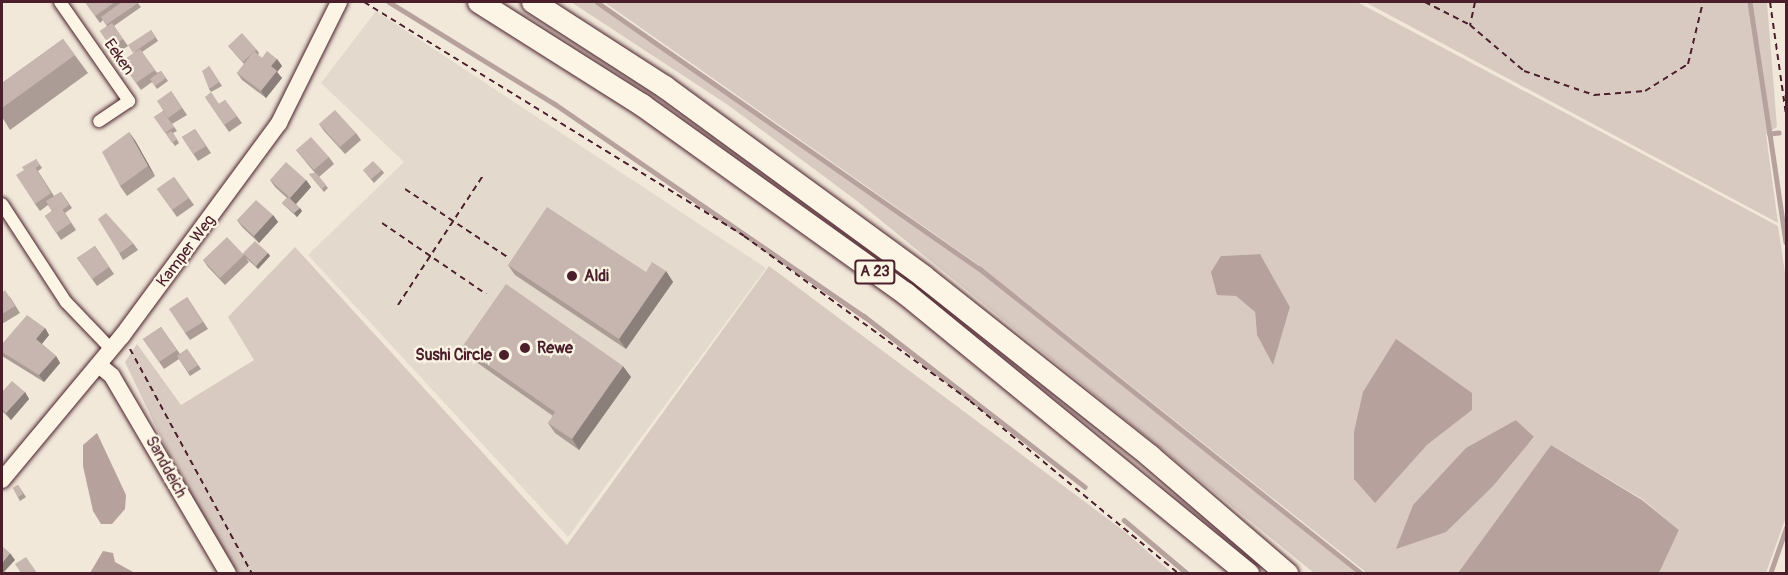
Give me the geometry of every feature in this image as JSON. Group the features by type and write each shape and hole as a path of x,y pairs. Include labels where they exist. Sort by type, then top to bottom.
{"highway":[{"name":"A 23","path":"478,2 642,105 906,294 1248,573"},
{"name":"A 23","path":"533,2 664,87 923,276 1150,456 1287,573"}],"main road":[{"name":"Kamper Weg","path":"2,480 112,350 279,123 339,2"},
{"name":"Sanddeich","path":"99,365 118,385 228,573"}],"street":[{"name":"Eeken","path":"60,2 129,100 99,121"},
{"path":"2,204 66,302 112,350"}],"path":[{"path":"364,2 744,236 970,401 1179,573"},
{"path":"1425,2 1470,25 1524,71 1594,95 1645,91 1688,64 1703,2"},
{"path":"1470,25 1475,2"},
{"path":"1770,2 1786,115"},
{"path":"398,304 484,174"},
{"path":"405,189 510,258"},
{"path":"382,223 486,294"},
{"path":"122,336 252,573"}],"shaded area":[{"path":"571,2 592,2 977,269 1357,573 1314,573 857,201 728,105"},
{"path":"604,2 1357,2 1778,226 1786,279 1786,517 1766,573 1659,573 1679,530 1642,499 1551,445 1458,573 1367,573 980,266","holes":["1260,254 1290,307 1273,365 1257,335 1255,312 1236,296 1220,293 1221,256","1472,393 1472,410 1427,445 1376,502","1516,420 1534,438 1512,460"]},
{"path":"1365,2 1767,2 1777,127 1766,134 1778,223"},
{"path":"376,11 766,268 568,537 308,255 404,162 321,83"},
{"path":"295,247 567,545 769,266 1124,531 1172,573 238,573 179,475 125,362 137,344 181,405 254,360 228,317"},
{"path":"1260,254 1290,307 1273,365 1257,335 1255,312 1236,296 1217,295 1211,272 1221,256"},
{"path":"1396,339 1472,393 1472,410 1427,445 1375,503 1354,479 1354,432 1363,392"},
{"path":"1516,420 1534,437 1493,486 1446,532 1396,549 1413,505 1466,448"},
{"path":"97,433 126,495 125,509 112,524 101,524 93,511 83,466 83,445"},
{"path":"1551,445 1642,500 1679,530 1659,573 1458,573"},
{"path":"103,551 113,553 115,562 135,573 90,573"}],"building":[{"path":"85,2 115,2 95,16"},
{"path":"122,2 138,3 106,25 101,17"},
{"path":"112,23 123,39 111,47 100,31"},
{"path":"151,30 156,37 133,53 128,45"},
{"path":"242,33 257,50 243,62 228,46"},
{"path":"63,39 75,55 2,108 2,83"},
{"path":"140,49 155,70 136,83 121,62"},
{"path":"254,51 262,58 267,51 277,59 271,66 277,71 261,91 237,73"},
{"path":"209,66 219,82 209,89 202,71"},
{"path":"161,71 166,78 155,86 150,79"},
{"path":"171,91 182,108 168,118 157,101"},
{"path":"211,92 219,104 225,100 237,116 224,125 205,97"},
{"path":"335,110 356,133 340,147 319,124"},
{"path":"163,111 174,127 165,133 154,117"},
{"path":"195,129 206,146 193,154 182,137"},
{"path":"171,131 177,139 172,143 166,134"},
{"path":"129,132 148,166 120,186 102,152"},
{"path":"311,137 329,157 314,170 296,150"},
{"path":"36,159 40,165 35,168 33,164 24,170 22,167"},
{"path":"373,161 382,170 371,179 363,170"},
{"path":"286,162 306,180 290,198 270,180"},
{"path":"33,164 51,193 35,204 16,175"},
{"path":"316,173 326,185 322,189 309,174"},
{"path":"174,177 189,198 172,210 157,189"},
{"path":"61,192 69,205 62,210 60,206 52,211 46,201"},
{"path":"288,197 300,208 294,213 282,203"},
{"path":"256,200 273,215 254,236 237,220"},
{"path":"60,206 71,223 56,233 45,216"},
{"path":"547,207 646,272 652,262 666,271 619,339 508,265"},
{"path":"106,213 133,243 119,253 98,219"},
{"path":"227,237 244,255 220,278 203,260"},
{"path":"255,241 268,253 256,266 243,253"},
{"path":"95,246 109,267 92,279 77,258"},
{"path":"506,284 623,366 572,439 548,423 555,412 462,347"},
{"path":"5,290 15,306 2,314 2,293"},
{"path":"187,297 203,322 185,333 169,309"},
{"path":"27,315 45,328 36,339 56,356 39,375 2,352 2,344"},
{"path":"161,327 177,350 159,362 143,339"},
{"path":"187,349 198,365 188,372 177,356"},
{"path":"12,381 25,392 6,413 2,409 2,392"},
{"path":"18,485 23,494 18,497 13,488"},
{"path":"2,546 10,553 2,563"},
{"path":"26,557 37,573 21,573 15,564"}],"waterway":[{"path":"389,2 555,104 864,316 1085,487"},
{"path":"597,2 979,268 1363,574"},
{"path":"1750,2 1770,134"},
{"path":"1779,133 1770,134 1786,242"},
{"path":"1124,520 1188,574"},
{"path":"1770,574 1786,528"}],"place":[{"name":"Aldi","path":"572,276"},
{"name":"Rewe","path":"525,348"},
{"name":"Sushi Circle","path":"504,355"}]}
